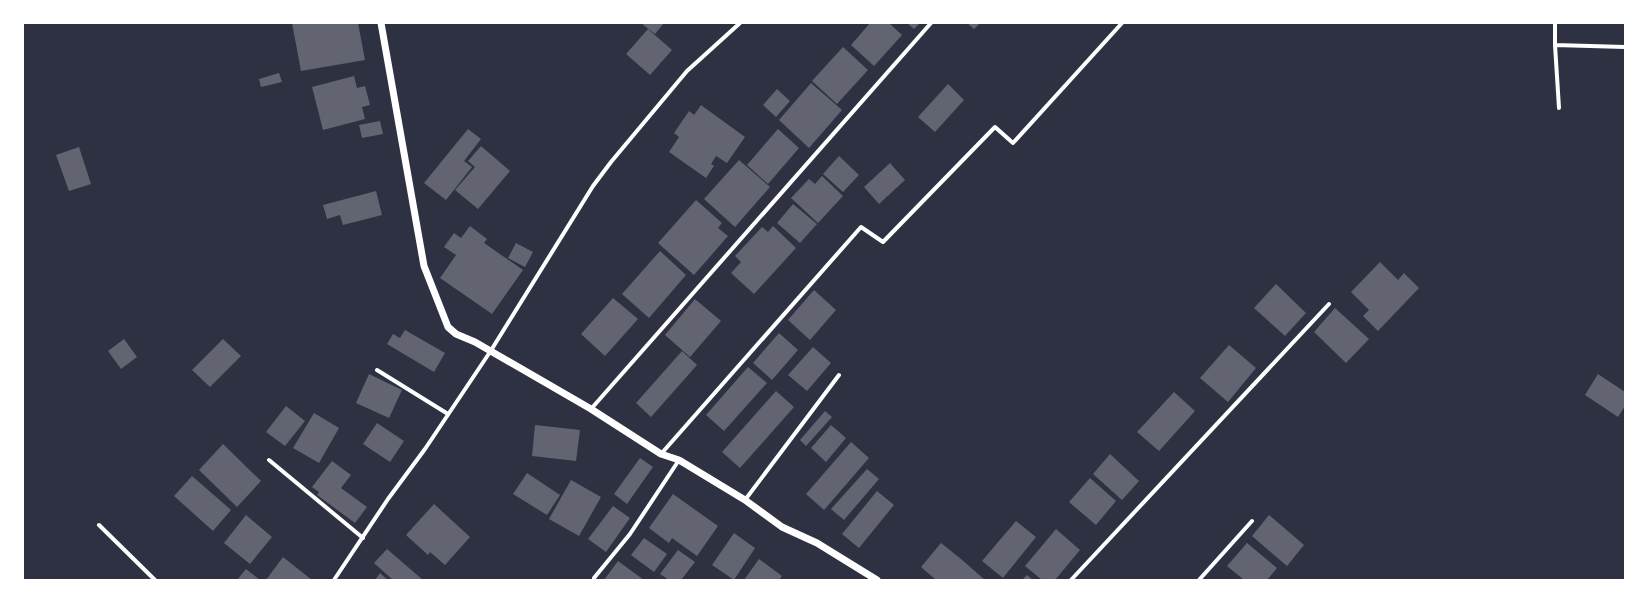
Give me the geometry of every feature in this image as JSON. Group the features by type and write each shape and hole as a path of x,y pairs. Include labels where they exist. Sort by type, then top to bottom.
{"street":[{"path":"380,23 424,266 448,327 456,334 474,342 591,409 661,454 678,460 746,500 782,527 817,543 877,580"},
{"path":"334,580 490,352 589,192 610,162 687,71 740,23"},
{"path":"591,409 931,23"},
{"path":"661,454 861,227 883,242 995,127 1013,143 1122,23"},
{"path":"1555,23 1559,108"},
{"path":"1555,45 1625,47"},
{"path":"1071,580 1329,304"},
{"path":"377,370 448,414"},
{"path":"746,500 840,375"},
{"path":"269,460 363,538"},
{"path":"594,578 630,534 678,460"},
{"path":"1199,580 1252,521"},
{"path":"99,525 155,580"}],"building":[{"path":"292,23 358,23 365,60 301,71"},
{"path":"641,23 664,23 655,34"},
{"path":"870,23 889,23 902,35 874,66 851,45"},
{"path":"907,23 920,23 914,29"},
{"path":"967,23 980,23 974,29"},
{"path":"648,29 672,50 650,75 626,54"},
{"path":"843,47 868,70 837,104 812,81"},
{"path":"279,73 282,82 261,87 259,79"},
{"path":"354,76 357,88 365,86 370,105 362,107 365,119 323,130 312,87"},
{"path":"811,83 842,110 809,148 779,120"},
{"path":"948,84 964,100 935,132 918,117"},
{"path":"777,89 790,101 776,117 763,105"},
{"path":"701,105 745,137 727,163 716,156 711,164 714,166 706,178 669,152 679,137 674,133 689,111 694,115"},
{"path":"380,121 383,134 362,138 359,125"},
{"path":"468,129 481,139 464,161 472,167 446,200 424,183"},
{"path":"778,129 799,148 768,184 747,165"},
{"path":"481,146 510,171 478,209 455,190 475,167 468,161"},
{"path":"79,147 91,184 69,191 56,155"},
{"path":"839,156 859,175 843,192 823,174"},
{"path":"739,160 770,187 735,227 704,199"},
{"path":"890,163 905,180 879,204 864,187"},
{"path":"822,176 843,196 818,223 791,198 809,179 815,184"},
{"path":"376,191 382,215 343,225 340,215 327,219 323,205"},
{"path":"696,200 722,223 718,228 728,236 694,275 658,243"},
{"path":"793,204 817,224 800,243 777,223"},
{"path":"470,226 487,239 484,243 523,270 492,314 440,278 456,255 444,247 454,233 461,238"},
{"path":"773,226 796,248 754,294 731,273 741,262 735,256 762,227 768,232"},
{"path":"516,243 533,252 525,267 508,258"},
{"path":"660,251 686,275 649,318 622,294"},
{"path":"1380,262 1398,280 1404,273 1419,288 1378,331 1363,316 1369,310 1351,292"},
{"path":"1276,284 1306,313 1285,336 1254,308"},
{"path":"814,290 836,310 810,340 788,320"},
{"path":"613,298 638,319 605,356 581,334"},
{"path":"695,299 721,321 690,357 665,335"},
{"path":"1335,308 1369,339 1346,363 1314,332"},
{"path":"405,330 445,353 434,372 387,344 393,334 400,338"},
{"path":"779,333 798,350 772,380 753,363"},
{"path":"124,339 137,357 121,369 108,351"},
{"path":"223,339 241,356 210,387 192,370"},
{"path":"1229,345 1256,368 1228,402 1200,378"},
{"path":"813,347 831,363 807,391 788,375"},
{"path":"682,351 697,365 651,417 636,403"},
{"path":"748,367 767,383 724,431 706,415"},
{"path":"369,374 402,390 389,418 356,403"},
{"path":"1598,374 1625,392 1625,406 1618,417 1585,395"},
{"path":"776,391 794,407 740,468 722,452"},
{"path":"1174,392 1195,411 1159,451 1137,432"},
{"path":"286,406 305,421 285,446 266,432"},
{"path":"825,411 832,417 806,446 800,440"},
{"path":"314,413 339,428 319,463 293,448"},
{"path":"377,423 404,441 390,462 363,444"},
{"path":"535,425 580,430 576,461 532,456"},
{"path":"831,425 846,438 826,462 811,448"},
{"path":"851,442 869,458 824,510 806,494"},
{"path":"223,444 261,481 237,507 199,470"},
{"path":"1110,454 1139,481 1122,500 1093,474"},
{"path":"640,458 653,467 627,504 614,494"},
{"path":"332,461 351,475 341,488 367,507 355,523 317,495 319,492 312,487"},
{"path":"867,469 879,479 844,520 831,509"},
{"path":"527,473 560,495 547,515 513,494"},
{"path":"192,476 231,510 213,531 174,496"},
{"path":"1090,478 1116,501 1096,525 1069,502"},
{"path":"571,480 601,497 579,536 549,519"},
{"path":"877,491 894,505 859,548 842,534"},
{"path":"673,494 718,526 697,556 672,538 669,543 649,528"},
{"path":"434,504 470,537 445,565 430,552 428,555 406,535"},
{"path":"613,506 630,518 606,552 588,539"},
{"path":"246,515 272,537 250,564 224,543"},
{"path":"1269,515 1304,545 1287,566 1252,536"},
{"path":"1016,521 1036,537 1003,578 982,561"},
{"path":"1056,529 1080,550 1055,580 1042,580 1025,566"},
{"path":"734,533 755,548 734,580 712,565"},
{"path":"644,538 667,554 654,572 631,555"},
{"path":"941,543 985,580 936,580 921,567"},
{"path":"1247,543 1277,568 1267,580 1244,580 1227,566"},
{"path":"387,549 423,580 393,580 374,563"},
{"path":"678,550 695,562 681,580 669,580 660,574"},
{"path":"283,557 312,580 266,580"},
{"path":"759,559 782,576 779,580 744,580"},
{"path":"618,561 644,580 604,580"},
{"path":"246,569 260,580 237,580"},
{"path":"380,573 388,580 375,580"},
{"path":"1027,575 1033,580 1022,580"}]}
